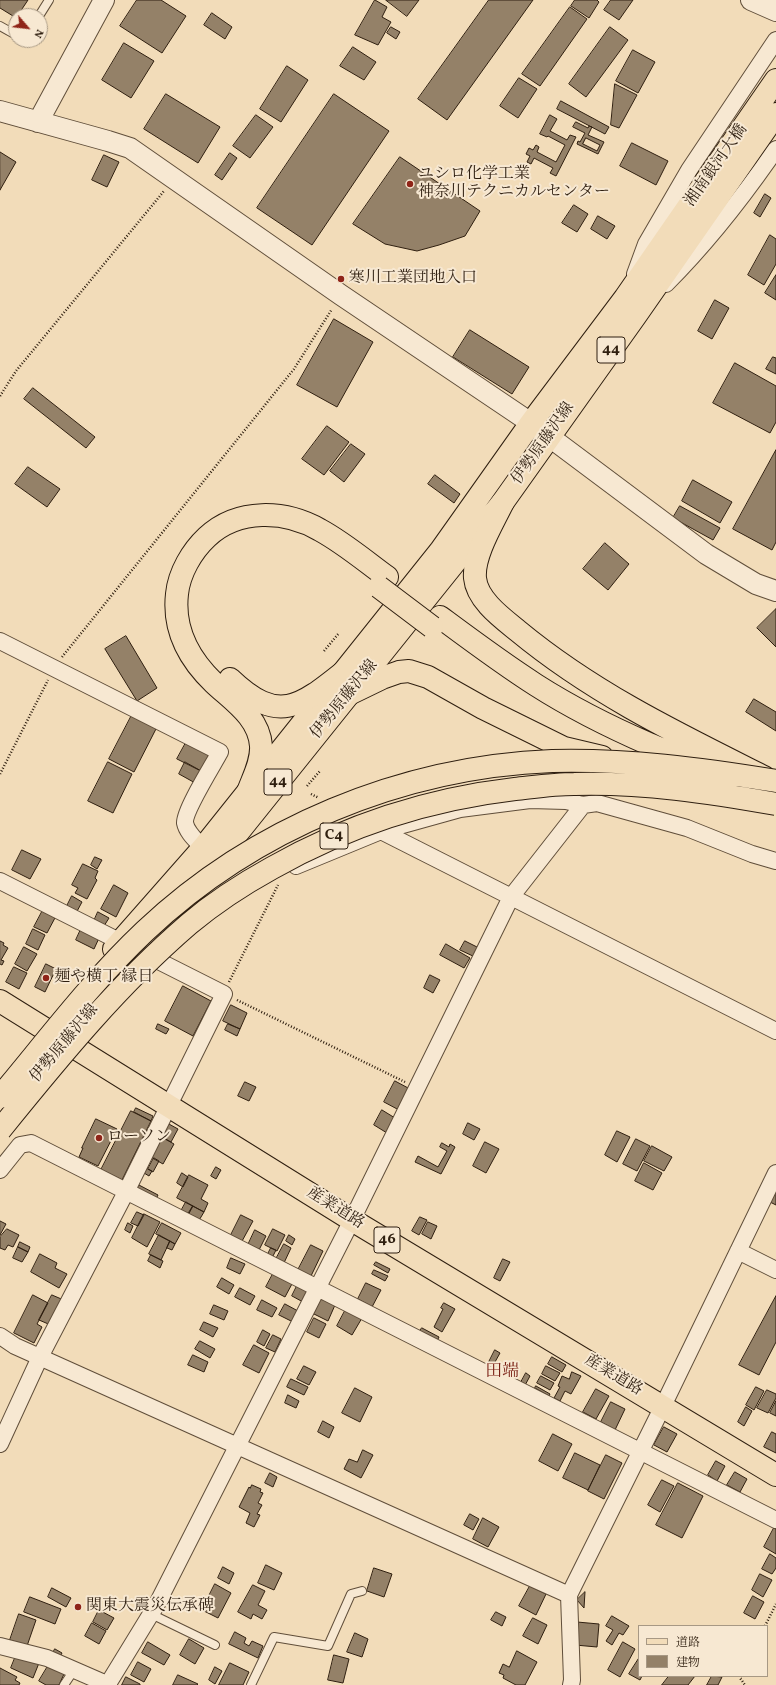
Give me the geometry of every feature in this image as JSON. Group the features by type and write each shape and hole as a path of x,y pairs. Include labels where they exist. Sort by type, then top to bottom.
{"main road":[{"name":"湘南銀河大橋","path":"665,258 776,80"},
{"name":"湘南銀河大橋","path":"665,258 776,114"},
{"name":"伊勢原藤沢線","path":"0,1090 142,953 503,502 549,436 631,306 665,258"},
{"name":"伊勢原藤沢線","path":"0,1123 120,942 203,848 248,792 441,550 531,423 631,306"},
{"path":"503,502 478,558 475,569 475,580 483,597 502,618 566,668 602,693 775,786"},
{"path":"248,792 260,759 261,746 258,730 251,718 202,669 183,641 177,626 176,593 188,561 199,544 214,531 224,525 242,517 267,514 293,519 320,530 348,547 383,582"},
{"path":"345,671 322,690 299,703 286,707 264,704 238,686 224,673 206,651 197,636 193,624 191,602 198,572 211,552 219,545 238,534 260,528 282,531 310,540 383,582 436,622 579,711 691,762 775,786"},
{"path":"436,622 467,654 533,699 590,730 703,783"},
{"path":"349,694 382,678 398,672 409,671 428,677 483,708 564,748 703,783 775,786"},
{"name":"C4","path":"0,1098 89,989 116,959 178,902 210,877 244,855 315,817 351,802 424,780 470,770 551,761 592,761 672,766 775,786"},
{"name":"C4","path":"0,1130 101,1010 130,979 191,922 224,897 260,875 330,838 369,822 450,799 490,792 572,784 615,784 695,791 776,804"},
{"name":"産業道路","path":"0,1001 352,1220 776,1475"}],"street":[{"path":"38,122 104,0"},
{"path":"751,0 776,10"},
{"path":"631,306 646,244 685,177 776,40"},
{"path":"0,111 130,148 341,295 531,423 706,554 756,584 776,591"},
{"path":"631,306 689,262 756,178 776,149"},
{"path":"0,641 220,752 188,810 185,822 189,832 203,848"},
{"path":"208,869 229,880 261,882 286,870 381,831 468,808 530,800 566,801 583,805 597,803 634,812 687,828 752,854 776,861"},
{"path":"0,1646 47,1658 109,1685 151,1614 352,1220 511,897 583,805"},
{"path":"381,831 776,1031"},
{"path":"0,881 224,994 126,1192 40,1357 0,1444"},
{"path":"0,1170 20,1145 31,1143 776,1520"},
{"path":"570,1685 572,1680 569,1595 776,1173"},
{"path":"738,1251 776,1270"},
{"path":"0,1336 15,1346 569,1595"}],"lane":[{"path":"251,1685 274,1637 328,1646 350,1594 362,1591"},
{"path":"151,1614 215,1645"},
{"path":"64,1685 74,1670"}],"path":[{"path":"0,396 16,370 174,179"},
{"path":"0,774 54,668 294,369 341,295"},
{"path":"324,651 339,632"},
{"path":"307,786 320,771"},
{"path":"286,870 224,994 417,1088"},
{"path":"766,1625 776,1604"}],"building":[{"path":"0,0 28,0 23,8 8,8 8,13 0,8"},
{"path":"137,0 161,0 186,16 162,53 120,26"},
{"path":"375,0 387,7 382,17 391,22 378,45 355,35"},
{"path":"386,0 419,0 407,16"},
{"path":"489,0 533,0 447,120 418,99"},
{"path":"575,0 597,0 599,2 589,18 571,6"},
{"path":"611,0 633,0 619,20 604,10"},
{"path":"570,7 587,19 540,86 522,74"},
{"path":"212,13 232,27 225,39 204,25"},
{"path":"391,27 400,32 396,39 387,33"},
{"path":"610,27 628,40 586,97 569,84"},
{"path":"124,43 154,61 131,98 102,80"},
{"path":"353,47 376,62 364,80 340,66"},
{"path":"633,50 655,62 638,93 616,81"},
{"path":"287,66 308,80 281,122 260,109"},
{"path":"519,78 537,89 518,118 500,106"},
{"path":"615,84 637,95 619,128 611,125"},
{"path":"166,94 220,127 198,163 144,129"},
{"path":"334,94 389,131 312,245 257,208"},
{"path":"561,101 609,127 605,134 557,109"},
{"path":"256,115 273,127 250,158 233,146"},
{"path":"550,115 557,119 550,131 567,140 570,135 576,137 556,176 550,173 553,168 534,158 531,164 527,162 530,156 526,154 529,148 533,150 536,145 539,147 537,152 556,162 565,145 548,136 547,137 540,134"},
{"path":"576,122 588,128 589,126 592,127 588,135 604,142 598,154 577,144 578,141 580,142 585,133 573,127","holes":["586,138 600,145 597,151 583,144"]},
{"path":"632,143 668,161 656,185 620,166"},
{"path":"0,152 16,162 0,190"},
{"path":"230,153 237,158 222,180 215,175"},
{"path":"104,155 119,162 107,187 92,180"},
{"name":"ユシロ化学工業 神奈川テクニカルセンター","path":"400,157 480,211 465,236 417,251 385,244 353,224"},
{"path":"765,194 771,198 760,217 754,213"},
{"path":"574,205 588,214 577,232 562,223"},
{"path":"598,216 615,226 607,239 591,229"},
{"path":"770,235 776,239 776,264 764,285 748,275"},
{"path":"776,275 776,300 765,293"},
{"path":"715,300 729,308 712,339 698,331"},
{"path":"334,319 373,342 337,407 297,385"},
{"path":"470,330 529,367 512,394 453,357"},
{"path":"773,357 776,358 776,374 766,369"},
{"path":"735,363 776,386 776,422 770,433 713,403"},
{"path":"33,388 95,437 86,448 24,399"},
{"path":"327,426 349,442 324,475 302,459"},
{"path":"351,444 365,454 344,482 330,471"},
{"path":"776,450 776,542 772,550 733,529"},
{"path":"28,467 60,489 47,507 15,484"},
{"path":"435,475 460,494 454,503 428,484"},
{"path":"693,480 732,502 720,523 682,501"},
{"path":"680,506 720,528 713,540 673,518"},
{"path":"605,543 629,564 608,590 583,569"},
{"path":"776,609 776,647 757,628"},
{"path":"126,636 157,688 137,701 105,649"},
{"path":"754,699 776,712 776,731 746,712"},
{"path":"133,713 158,725 134,772 109,759"},
{"path":"188,739 207,749 211,758 203,772 177,759"},
{"path":"108,762 132,774 113,813 88,801"},
{"path":"185,762 203,772 197,784 179,774"},
{"path":"22,850 41,859 30,879 12,870"},
{"path":"95,857 102,860 97,869 91,865"},
{"path":"83,864 98,871 95,878 97,880 87,899 75,893 78,888 72,885"},
{"path":"114,885 128,893 116,917 101,909"},
{"path":"72,896 82,902 75,915 65,910"},
{"path":"43,910 56,916 47,933 34,927"},
{"path":"98,912 109,918 104,926 94,921"},
{"path":"82,927 100,936 94,949 76,940"},
{"path":"33,929 45,935 38,950 26,944"},
{"path":"0,941 8,948 1,960 4,961 2,965 0,964"},
{"path":"465,941 479,948 475,957 460,950"},
{"path":"446,944 470,958 464,968 440,955"},
{"path":"24,947 37,954 27,971 15,964"},
{"name":"麺や横丁 縁日","path":"46,964 56,969 45,992 35,987"},
{"path":"14,967 27,973 19,989 6,982"},
{"path":"430,975 440,980 433,993 424,988"},
{"path":"183,986 211,1001 193,1036 165,1021"},
{"path":"231,1005 247,1013 240,1029 223,1021"},
{"path":"158,1024 169,1029 166,1034 156,1029"},
{"path":"228,1024 240,1029 237,1036 225,1030"},
{"path":"395,1081 410,1089 399,1110 384,1102"},
{"path":"245,1082 256,1087 249,1101 238,1096"},
{"path":"136,1108 153,1116 151,1121 134,1112"},
{"path":"382,1110 395,1118 387,1133 374,1125"},
{"path":"131,1111 151,1121 122,1180 101,1170"},
{"name":"ローソン","path":"96,1119 117,1129 98,1166 79,1157"},
{"path":"167,1123 178,1129 171,1142 160,1136"},
{"path":"468,1123 480,1129 474,1140 463,1134"},
{"path":"617,1131 630,1137 617,1162 605,1155"},
{"path":"158,1135 174,1144 163,1164 147,1155"},
{"path":"636,1139 650,1146 637,1171 623,1164"},
{"path":"485,1142 499,1149 486,1173 473,1166"},
{"path":"442,1143 449,1147 450,1144 455,1147 441,1174 415,1162 418,1156 438,1167 447,1151 440,1147"},
{"path":"652,1146 672,1157 664,1171 644,1161"},
{"path":"154,1158 159,1161 153,1172 148,1169"},
{"path":"644,1163 662,1173 653,1190 635,1181"},
{"path":"216,1167 221,1170 216,1179 211,1176"},
{"path":"146,1168 152,1171 149,1176 144,1173"},
{"path":"182,1173 188,1177 183,1187 177,1183"},
{"path":"189,1175 208,1185 201,1199 208,1203 204,1212 177,1198"},
{"path":"137,1184 158,1195 155,1201 134,1190"},
{"path":"776,1191 776,1205 770,1202"},
{"path":"186,1202 193,1206 187,1217 180,1213"},
{"path":"193,1206 204,1212 198,1222 187,1216"},
{"path":"137,1212 144,1215 138,1226 131,1223"},
{"path":"144,1214 160,1222 147,1247 132,1238"},
{"path":"241,1215 253,1221 241,1243 230,1237"},
{"path":"420,1217 427,1220 419,1235 412,1231"},
{"path":"0,1221 6,1224 0,1235"},
{"path":"428,1222 437,1226 431,1239 422,1234"},
{"path":"128,1223 133,1226 130,1233 125,1230"},
{"path":"162,1223 181,1233 175,1244 156,1234"},
{"path":"7,1229 19,1235 13,1247 8,1245 5,1250 0,1248 0,1237"},
{"path":"273,1229 285,1235 277,1251 265,1245"},
{"path":"255,1230 266,1236 259,1250 248,1245"},
{"path":"159,1235 170,1241 161,1260 149,1254"},
{"path":"289,1235 295,1239 292,1245 286,1241"},
{"path":"170,1241 175,1244 172,1250 167,1248"},
{"path":"20,1242 30,1247 28,1252 18,1247"},
{"path":"284,1244 291,1248 283,1265 275,1261"},
{"path":"311,1245 323,1251 311,1276 298,1270"},
{"path":"18,1247 28,1252 22,1262 13,1258"},
{"path":"271,1248 276,1250 272,1258 267,1256"},
{"path":"40,1254 57,1263 55,1268 67,1274 59,1288 31,1272"},
{"path":"151,1255 163,1261 160,1268 148,1261"},
{"path":"231,1258 245,1264 240,1274 227,1268"},
{"path":"503,1259 510,1262 500,1281 494,1278"},
{"path":"376,1262 390,1269 388,1273 374,1265"},
{"path":"374,1270 388,1276 385,1281 372,1274"},
{"path":"274,1272 293,1282 285,1297 266,1287"},
{"path":"222,1278 234,1285 229,1294 217,1287"},
{"path":"366,1283 381,1290 372,1307 358,1299"},
{"path":"298,1284 309,1290 303,1302 292,1296"},
{"path":"240,1288 255,1296 250,1305 235,1297"},
{"path":"33,1295 48,1303 37,1324 42,1327 34,1343 14,1333"},
{"path":"52,1295 66,1301 53,1326 39,1320"},
{"path":"776,1296 776,1342 759,1375 739,1365"},
{"path":"321,1299 335,1305 328,1321 314,1314"},
{"path":"262,1300 277,1308 272,1317 257,1310"},
{"path":"444,1303 455,1309 442,1332 434,1327 443,1309 441,1308"},
{"path":"285,1304 298,1311 293,1322 279,1315"},
{"path":"214,1305 228,1311 224,1320 210,1314"},
{"path":"346,1309 362,1318 352,1335 337,1326"},
{"path":"314,1318 326,1324 319,1338 307,1332"},
{"path":"204,1322 218,1328 213,1337 200,1330"},
{"path":"422,1328 439,1337 437,1341 419,1332"},
{"path":"263,1330 270,1334 264,1346 257,1342"},
{"path":"273,1335 281,1339 275,1352 266,1348"},
{"path":"200,1341 215,1349 210,1358 195,1349"},
{"path":"254,1345 269,1353 259,1373 243,1365"},
{"path":"495,1350 500,1353 490,1371 486,1368"},
{"path":"193,1355 208,1362 204,1372 188,1365"},
{"path":"552,1357 566,1365 562,1372 548,1364"},
{"path":"304,1366 316,1372 309,1385 297,1379"},
{"path":"546,1366 560,1373 555,1381 542,1374"},
{"path":"572,1372 581,1376 571,1394 565,1391 560,1401 554,1398 560,1387 558,1386 562,1376 569,1379"},
{"path":"526,1373 530,1376 523,1389 519,1386"},
{"path":"541,1376 554,1383 550,1390 537,1383"},
{"path":"291,1379 308,1387 304,1395 287,1387"},
{"path":"536,1386 550,1394 549,1396 535,1388"},
{"path":"756,1387 764,1391 754,1410 746,1405"},
{"path":"355,1388 372,1397 360,1422 342,1413"},
{"path":"596,1389 609,1396 596,1419 583,1412"},
{"path":"767,1390 776,1394 776,1398 768,1413 757,1408"},
{"path":"288,1395 299,1401 296,1408 285,1403"},
{"path":"776,1401 776,1416 770,1413"},
{"path":"611,1402 625,1409 615,1430 601,1422"},
{"path":"746,1407 752,1411 744,1426 738,1422"},
{"path":"323,1421 334,1427 329,1438 318,1432"},
{"path":"664,1427 677,1434 667,1452 654,1445"},
{"path":"772,1432 776,1434 776,1453 764,1447"},
{"path":"553,1434 572,1444 558,1471 539,1461"},
{"path":"363,1450 373,1455 361,1478 344,1469 349,1459 357,1462"},
{"path":"575,1453 600,1465 588,1490 563,1478"},
{"path":"606,1455 622,1463 604,1499 588,1491"},
{"path":"716,1461 725,1466 717,1481 708,1475"},
{"path":"735,1472 747,1479 740,1492 727,1485"},
{"path":"270,1473 277,1477 273,1487 265,1483"},
{"path":"662,1480 674,1486 660,1512 648,1505"},
{"path":"678,1483 703,1496 682,1538 656,1525"},
{"path":"252,1485 261,1489 260,1492 263,1493 258,1503 262,1505 257,1514 260,1515 254,1527 246,1523 250,1513 239,1507 249,1487 250,1488"},
{"path":"470,1514 479,1519 473,1530 464,1525"},
{"path":"483,1518 499,1527 488,1547 473,1539"},
{"path":"774,1528 776,1529 776,1554 764,1547"},
{"path":"770,1554 776,1558 776,1568 772,1574 762,1569"},
{"path":"266,1565 282,1573 274,1590 258,1583"},
{"path":"223,1567 234,1573 229,1584 218,1578"},
{"path":"374,1568 392,1574 384,1597 367,1591"},
{"path":"760,1574 772,1580 763,1597 752,1590"},
{"path":"215,1584 231,1593 218,1618 204,1611 211,1597 209,1596"},
{"path":"253,1585 265,1591 258,1605 267,1610 262,1619 253,1614 251,1619 238,1612"},
{"path":"530,1586 546,1594 536,1615 519,1606"},
{"path":"52,1588 71,1598 66,1607 48,1597"},
{"path":"585,1592 584,1608 577,1600"},
{"path":"753,1596 764,1602 755,1619 744,1613"},
{"path":"30,1597 61,1609 55,1624 24,1612"},
{"path":"99,1610 114,1618 107,1630 93,1622"},
{"path":"496,1612 506,1617 502,1626 491,1620"},
{"path":"19,1614 36,1620 27,1646 10,1640"},
{"path":"612,1616 629,1626 623,1635 619,1633 612,1645 606,1641 613,1630 606,1626"},
{"path":"533,1618 547,1625 538,1644 523,1636"},
{"path":"577,1622 599,1624 597,1647 575,1645"},
{"path":"92,1623 106,1631 99,1644 85,1636"},
{"path":"235,1632 246,1638 244,1643 249,1646 252,1641 263,1646 258,1658 229,1644"},
{"path":"355,1633 368,1639 362,1657 347,1652"},
{"path":"189,1639 204,1648 195,1664 180,1655"},
{"path":"148,1642 170,1655 164,1665 142,1653"},
{"path":"623,1642 635,1649 620,1677 608,1670"},
{"path":"55,1649 62,1653 59,1659 52,1655"},
{"path":"517,1651 537,1662 525,1685 516,1685 503,1678 504,1675 499,1673 503,1664 509,1667"},
{"path":"17,1653 39,1663 33,1678 11,1668"},
{"path":"334,1655 349,1659 343,1683 328,1680"},
{"path":"638,1660 638,1677 642,1677 640,1680 629,1674"},
{"path":"138,1662 151,1669 144,1682 131,1675"},
{"path":"230,1663 249,1672 243,1685 219,1685"},
{"path":"48,1666 64,1674 59,1685 46,1685 39,1681"},
{"path":"215,1667 222,1671 215,1684 209,1680"},
{"path":"0,1668 17,1677 15,1680 20,1683 19,1685 0,1685"},
{"path":"178,1675 198,1684 173,1685"},
{"path":"126,1677 140,1684 140,1685 122,1685"},
{"path":"668,1677 694,1677 688,1685 662,1685"},
{"path":"711,1677 722,1677 718,1685 707,1685"}],"place":[{"name":"ユシロ化学工業 神奈川テクニカルセンター","path":"410,184"},
{"name":"寒川工業団地入口","path":"341,279"},
{"name":"麺や横丁 縁日","path":"46,978"},
{"name":"ローソン","path":"99,1138"},
{"name":"関東大震災伝承碑","path":"78,1607"}],"district":[{"name":"田端","path":"502,1373"}]}
